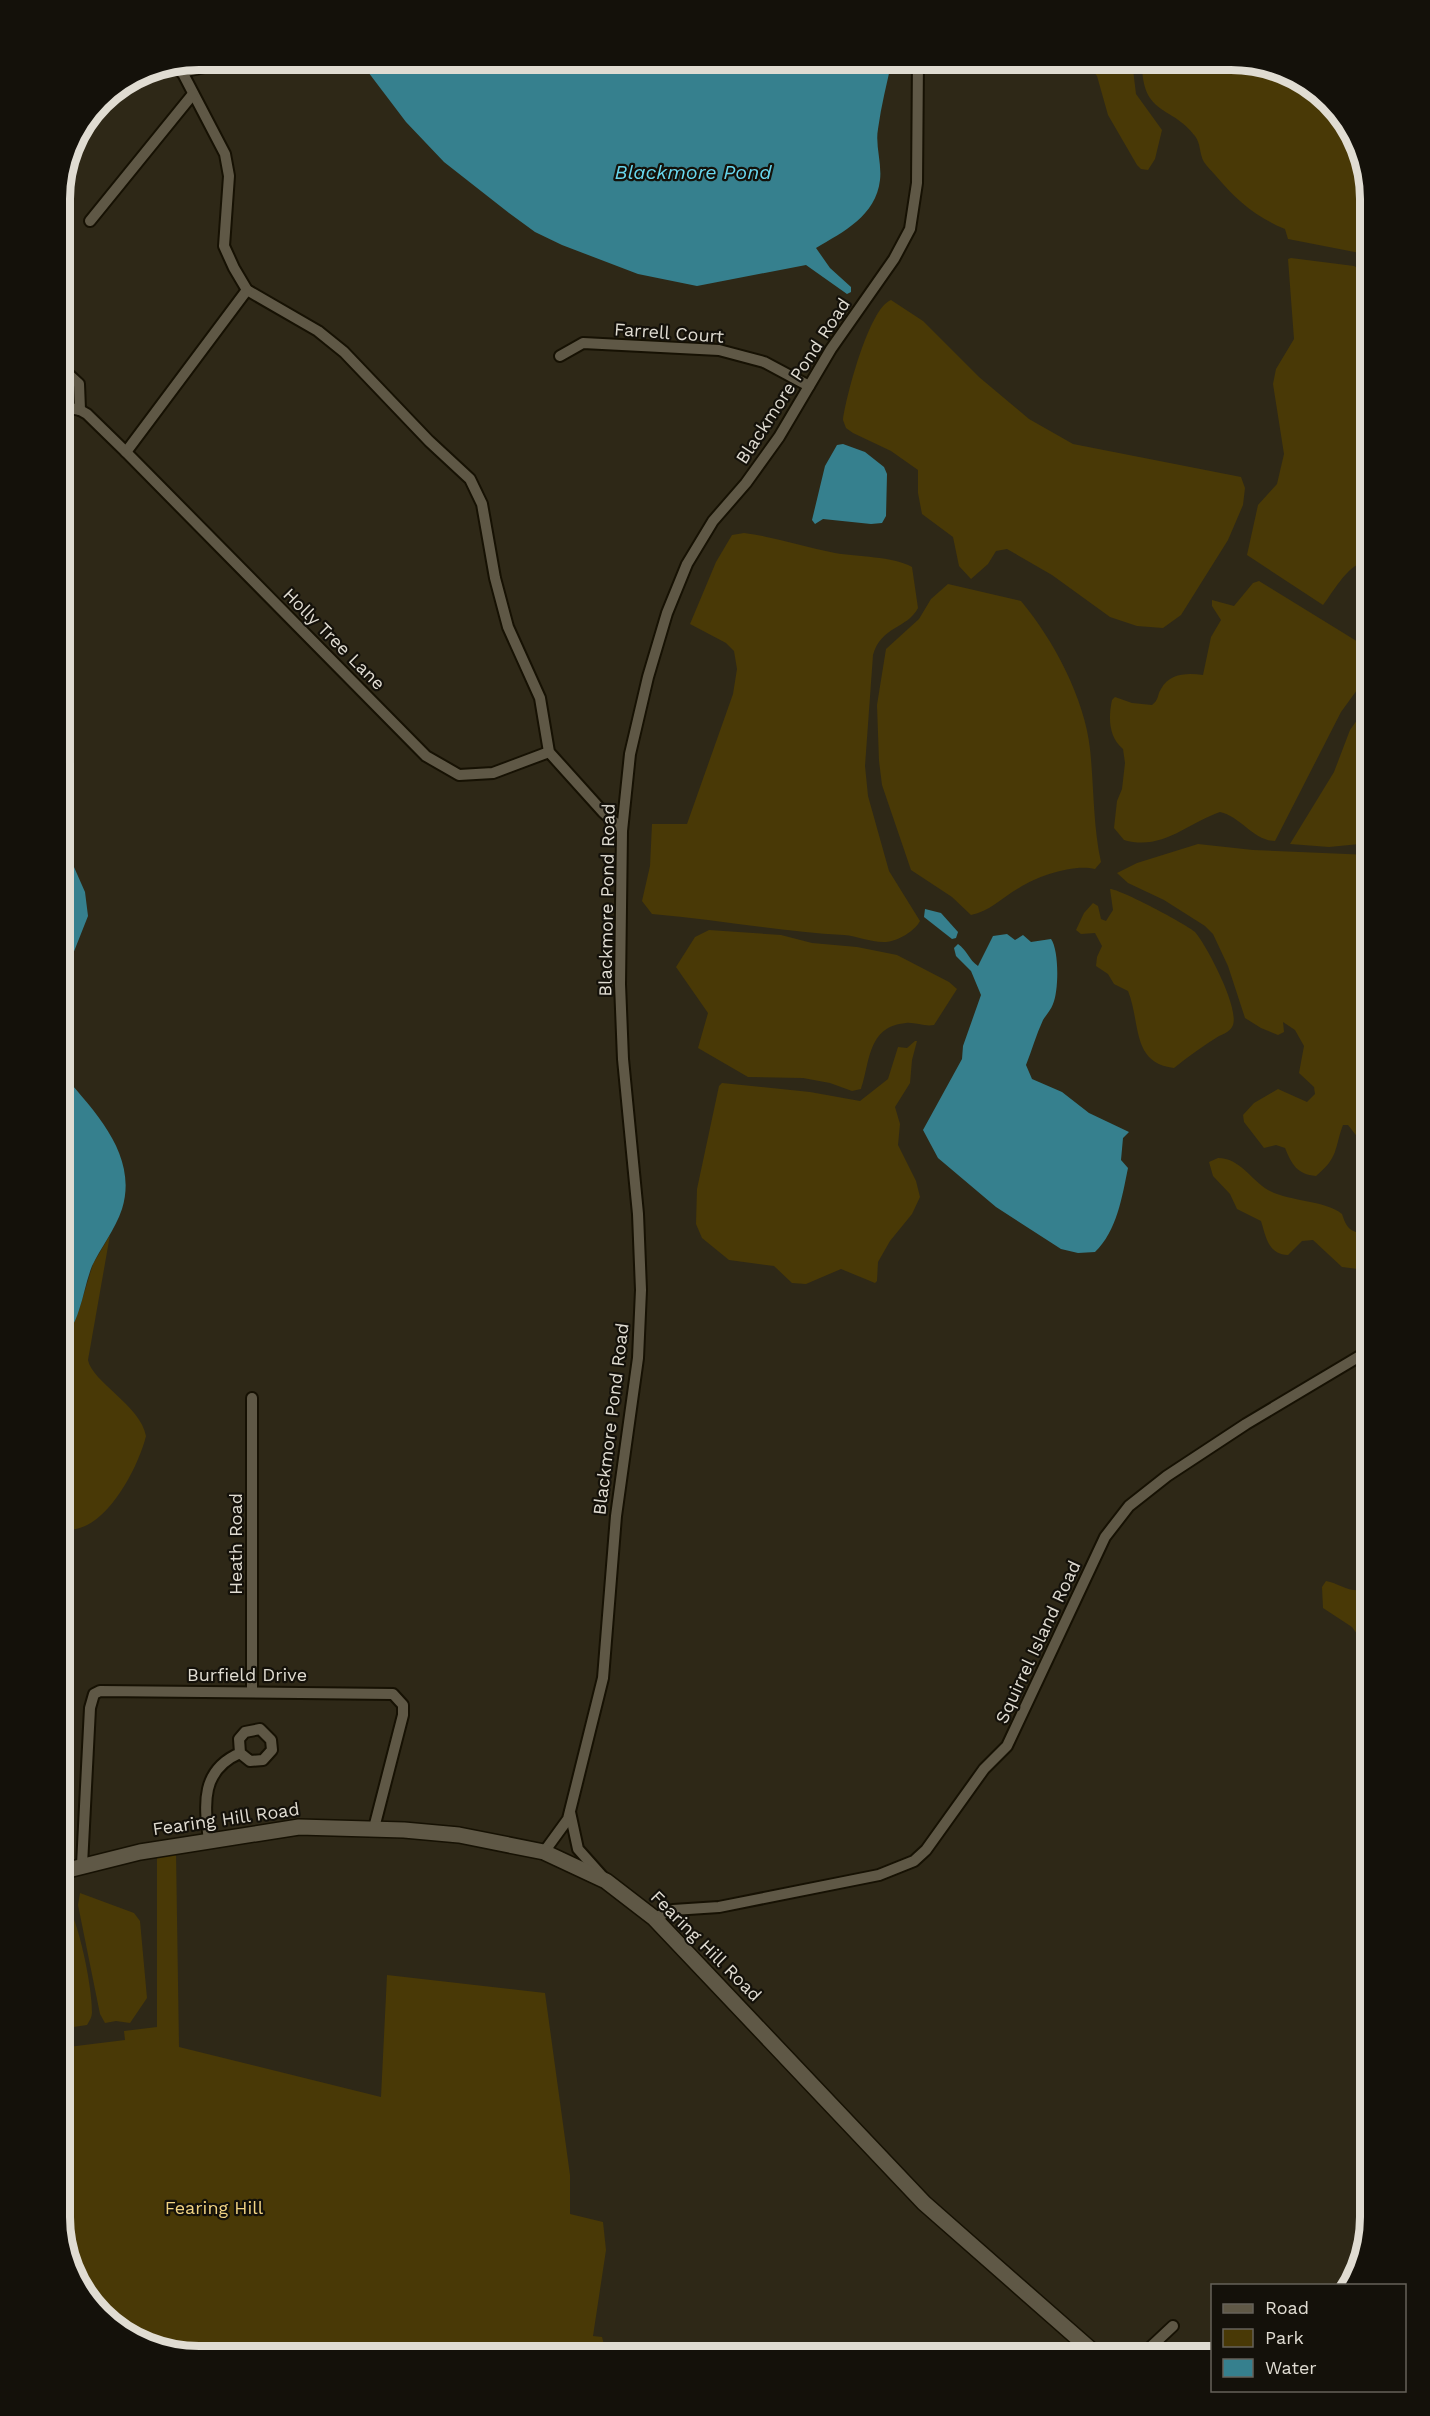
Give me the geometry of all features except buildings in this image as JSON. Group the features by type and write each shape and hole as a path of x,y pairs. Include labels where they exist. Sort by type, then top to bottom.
{"main road":[{"name":"Fearing Hill Road","path":"70,1868 82,1864 209,1840 299,1827 374,1828 459,1835 544,1852 606,1881 654,1918 924,2203 1086,2346"}],"street":[{"name":"Blackmore Pond Road","path":"544,1852 560,1832 570,1812 603,1678 616,1516 638,1358 641,1290 638,1214 623,1059 620,984 622,829 630,754 648,677 667,614 687,564 713,521 764,460 831,349 894,259 909,229 917,183 918,71"},
{"path":"182,72 225,154 229,176 224,246 248,290 318,331 344,352 429,441 470,479 478,490 505,617 540,698 549,752 603,812 622,829"},
{"path":"90,221 193,94"},
{"path":"126,452 248,290"},
{"name":"Farrell Court","path":"560,356 583,343 719,350 764,362 809,386"},
{"path":"71,377 79,384 80,410 71,408"},
{"name":"Holly Tree Lane","path":"80,410 126,452 405,737 433,762 459,775 493,773 549,752"},
{"name":"Squirrel Island Road","path":"654,1918 673,1910 719,1907 879,1875 914,1861 926,1850 968,1789 1014,1735 1105,1537 1129,1506 1167,1476 1246,1424 1360,1356"},
{"name":"Heath Road","path":"252,1398 252,1691"},
{"name":"Burfield Drive","path":"82,1864 90,1708 94,1694 107,1690 385,1693 400,1699 403,1715 374,1828"},
{"path":"209,1840 206,1802 210,1782 221,1764 240,1753"},
{"name":"Blackmore Pond Road","path":"570,1812 578,1849 606,1881"},
{"path":"1152,2346 1173,2326"}],"green space":[{"path":"1093,71 1133,71 1136,94 1162,130 1155,159 1148,170 1141,169 1137,165 1108,115 1097,76"},
{"path":"1143,71 1256,73 1288,84 1316,102 1338,128 1353,158 1360,199 1360,253 1288,239 1285,229 1265,219 1239,200 1205,164 1195,136 1186,126 1152,101 1146,91"},
{"path":"1288,259 1354,266 1360,269 1360,563 1349,571 1323,605 1247,555 1258,505 1277,484 1284,454 1273,384 1276,369 1294,339"},
{"path":"891,300 923,321 979,377 1029,419 1073,444 1241,477 1245,488 1243,505 1228,540 1181,615 1163,628 1137,626 1110,617 1052,575 1007,549 996,551 988,564 971,579 959,566 953,537 922,514 918,493 918,470 891,451 853,433 846,428 843,420 854,374 867,335 883,307"},
{"path":"744,533 835,553 895,561 912,567 918,608 907,620 882,638 873,655 865,766 868,796 889,871 920,921 910,932 896,940 881,942 849,936 652,914 642,901 650,866 652,824 687,824 733,694 737,669 734,651 726,643 690,624 716,562 732,535"},
{"path":"1259,581 1360,643 1360,686 1341,712 1275,841 1260,837 1234,818 1220,812 1162,839 1150,842 1124,840 1114,828 1125,763 1123,749 1112,733 1110,714 1112,700 1115,697 1132,703 1152,705 1161,689 1174,677 1185,674 1203,675 1211,637 1221,620 1212,606 1212,600 1234,606 1253,583"},
{"path":"948,584 1021,601 1056,651 1082,710 1087,730 1096,834 1101,862 1095,869 1077,868 1036,879 990,908 971,915 952,897 911,870 882,785 879,761 877,705 886,649 919,619 931,599"},
{"path":"1360,716 1360,844 1329,847 1290,844 1334,772 1350,730"},
{"path":"1198,844 1253,850 1360,855 1360,1140 1348,1125 1343,1125 1332,1158 1316,1176 1296,1168 1285,1148 1276,1145 1264,1148 1244,1122 1243,1115 1254,1103 1278,1089 1307,1102 1315,1094 1314,1087 1299,1073 1304,1046 1295,1030 1283,1022 1284,1032 1278,1035 1245,1018 1228,966 1213,934 1205,926 1164,900 1128,883 1117,873 1137,863"},
{"path":"1110,889 1153,907 1195,932 1207,950 1227,991 1234,1016 1232,1027 1174,1068 1160,1065 1144,1050 1128,991 1114,984 1108,974 1096,966 1102,946 1095,933 1081,934 1076,930 1084,913 1093,903 1098,906 1101,919 1106,921 1113,910"},
{"path":"709,930 781,935 812,943 857,947 897,955 949,982 957,989 934,1025 906,1023 884,1031 872,1048 861,1089 852,1091 830,1083 803,1078 748,1077 698,1048 708,1013 676,967 695,937"},
{"path":"917,1041 912,1060 910,1083 895,1107 900,1124 898,1145 916,1181 920,1197 912,1214 890,1241 878,1262 875,1283 841,1269 806,1284 792,1283 774,1266 729,1260 702,1238 696,1224 697,1189 719,1086 722,1083 810,1092 860,1101 888,1079 898,1047 907,1048"},
{"path":"1218,1158 1226,1159 1239,1165 1268,1190 1286,1197 1326,1206 1342,1214 1349,1228 1360,1233 1360,1270 1342,1267 1313,1240 1302,1241 1288,1255 1276,1252 1269,1244 1261,1221 1237,1209 1230,1194 1213,1176 1209,1162"},
{"path":"110,1235 88,1360 98,1377 135,1415 146,1436 135,1466 115,1499 90,1524 70,1529 70,1327 79,1310 93,1264"},
{"path":"1326,1581 1353,1590 1360,1590 1360,1638 1352,1627 1323,1608 1322,1587"},
{"name":"Fearing Hill","path":"176,1852 179,2047 381,2097 387,1975 545,1993 570,2175 570,2214 603,2222 606,2250 593,2336 602,2337 604,2345 191,2345 158,2339 142,2332 114,2314 102,2302 84,2274 77,2258 72,2233 70,2217 70,2047 125,2040 124,2031 157,2027 157,1855"},
{"path":"80,1893 134,1913 140,1921 147,1998 130,2023 116,2021 105,2023 100,2014 78,1905"},
{"path":"70,1911 83,1949 90,1986 92,2012 87,2025 70,2028"}],"water":[{"name":"Blackmore Pond","path":"367,70 890,71 877,135 880,180 877,193 872,204 857,222 816,248 830,268 851,287 851,292 847,294 806,265 697,286 638,274 562,245 535,232 444,162 406,122"},
{"path":"843,444 865,452 884,467 887,474 886,516 882,523 823,519 815,524 812,520 825,466 837,445"},
{"path":"71,806 73,828 71,851"},
{"path":"71,860 85,892 88,916 71,964"},
{"path":"925,909 941,913 958,932 956,938 952,939 924,917"},
{"path":"1007,934 1015,940 1023,935 1031,942 1051,939 1056,952 1055,998 1043,1020 1026,1065 1032,1079 1062,1092 1089,1113 1129,1132 1123,1138 1121,1160 1128,1168 1121,1202 1109,1234 1095,1252 1078,1253 1061,1249 996,1207 938,1158 923,1130 962,1059 963,1046 981,995 971,971 956,956 954,948 958,944 978,966 993,936"},
{"path":"71,1083 99,1117 119,1151 126,1189 119,1217 92,1266 71,1329"}]}
